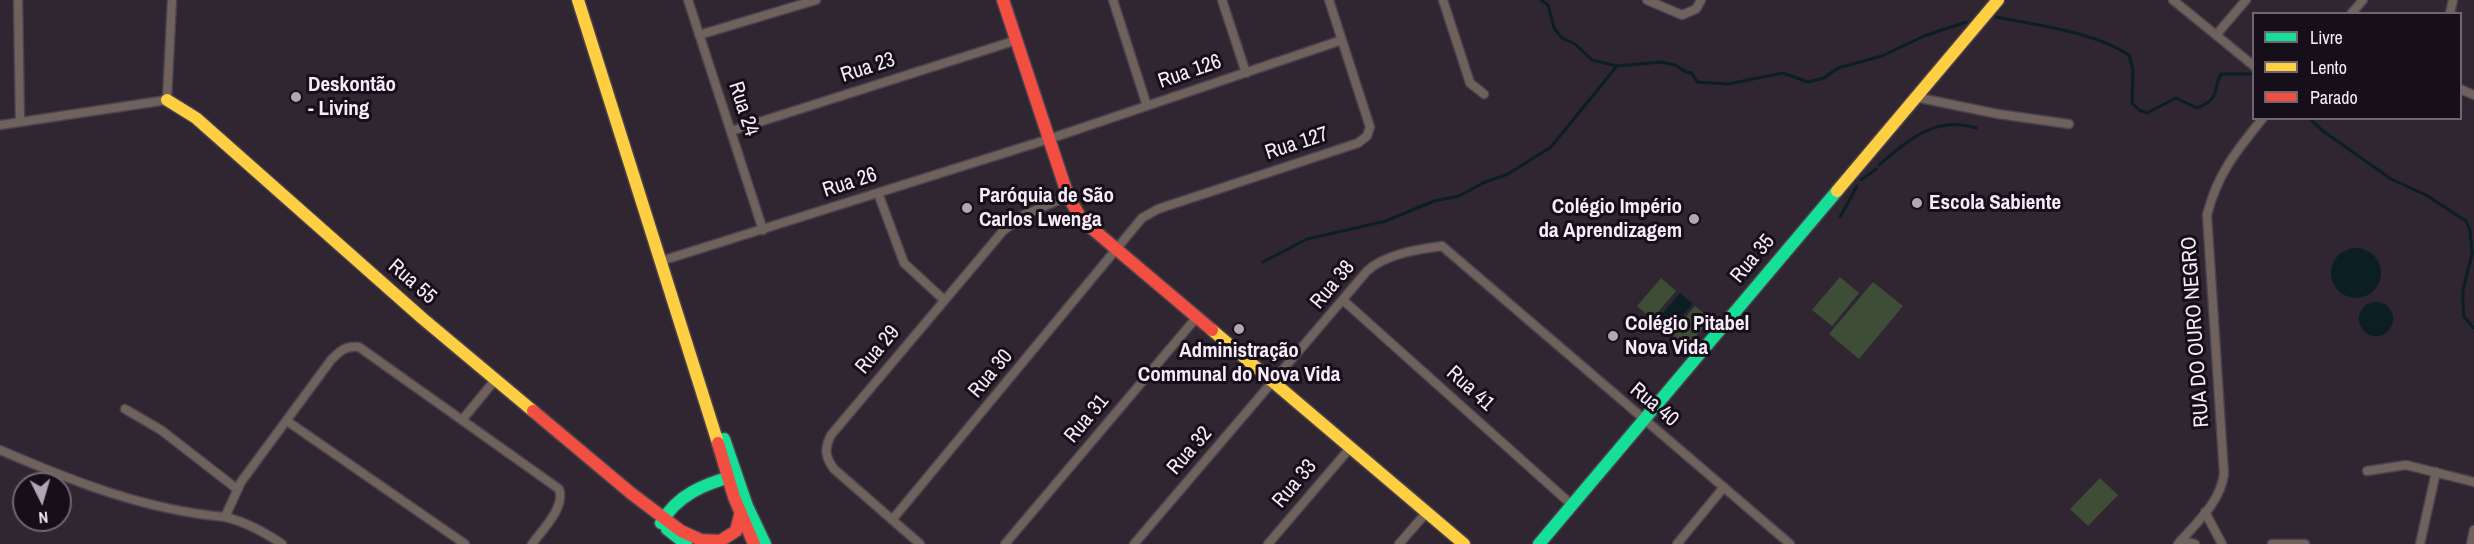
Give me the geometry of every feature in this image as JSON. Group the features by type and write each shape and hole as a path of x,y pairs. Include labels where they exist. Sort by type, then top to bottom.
{"street":[{"path":"18,0 20,121"},
{"path":"0,125 167,100 172,0"},
{"path":"578,0 700,380 733,476 765,544"},
{"name":"Rua 24","path":"688,0 763,230"},
{"path":"699,35 816,0"},
{"path":"1003,0 1068,196 1082,220 1464,544"},
{"path":"1113,0 1147,106"},
{"path":"1222,0 1246,73"},
{"name":"Rua 127","path":"1116,251 1139,222 1151,212 1364,140 1370,128 1329,0"},
{"path":"1443,0 1470,83 1484,94"},
{"path":"1647,0 1682,15 1696,9 1701,0"},
{"name":"Rua 35","path":"1539,544 1998,0"},
{"path":"2174,0 2252,65"},
{"path":"2217,35 2246,0"},
{"path":"2353,12 2363,0"},
{"name":"Rua 23","path":"731,131 1017,40"},
{"name":"Rua 126","path":"1049,139 1342,40"},
{"path":"1915,97 1998,114 2069,124"},
{"name":"Rua 55","path":"167,100 196,118 495,380 662,520"},
{"name":"RUA DO OURO NEGRO","path":"2179,542 2220,492 2224,474 2207,215 2222,172 2261,120"},
{"name":"Rua 26","path":"661,261 1049,139"},
{"path":"878,193 904,263 943,299"},
{"name":"Rua 29","path":"920,544 834,469 827,459 825,447 831,435 943,299 1007,227 1022,216 1068,196"},
{"name":"Rua 40","path":"1442,246 1643,420 1790,543"},
{"name":"Rua 38","path":"1273,382 1344,301 1367,271 1379,262 1442,246"},
{"name":"Rua 30","path":"892,520 1116,251"},
{"name":"Rua 41","path":"1344,301 1572,505"},
{"name":"Rua 31","path":"1005,544 1196,318"},
{"path":"225,517 237,489 331,360 340,350 348,346 359,347 559,489 561,495 558,507 532,544"},
{"path":"462,420 495,380"},
{"name":"Rua 32","path":"1134,544 1273,382"},
{"path":"125,409 161,430 237,489"},
{"path":"287,421 465,544"},
{"name":"Rua 33","path":"1268,544 1350,448"},
{"path":"0,450 93,488 160,507 242,521 282,544"},
{"path":"2367,471 2406,465 2474,482"},
{"path":"2420,544 2436,472"},
{"path":"733,476 741,515 754,544"},
{"path":"662,520 677,501 702,486 733,476"},
{"path":"1677,544 1724,487"},
{"path":"2205,512 2222,544"},
{"path":"1399,544 1426,513"},
{"path":"662,520 686,534 713,542 731,536 738,527 741,515"},
{"path":"662,520 686,544"},
{"path":"2471,544 2474,530"},
{"path":"2179,542 2195,544"},
{"path":"2272,544 2305,544"}],"green space":[{"path":"1840,277 1859,293 1832,326 1812,310"},
{"path":"1661,278 1676,291 1652,319 1637,306"},
{"path":"1873,282 1903,306 1859,359 1829,334"},
{"path":"1695,306 1711,319 1686,347 1671,334"},
{"path":"2100,478 2118,495 2088,526 2070,509"}],"water":[{"path":"2356,248 2370,252 2377,259 2381,273 2377,287 2370,294 2356,298 2342,294 2335,287 2331,273 2335,259 2342,252"},
{"path":"1680,293 1693,304 1670,330 1657,320"},
{"path":"2376,302 2388,307 2393,319 2388,331 2376,336 2364,331 2359,319 2364,307"}],"waterway":[{"path":"1541,0 1548,5 1554,28 1562,38 1575,44 1592,60 1617,66 1661,62 1675,65 1692,73 1697,82 1728,84 1783,73 1808,82 1824,78 1838,68 1882,56 1924,36 1966,22"},
{"path":"1996,17 2082,35 2129,55 2133,70 2132,103 2139,110 2147,113 2176,98 2197,108 2212,98 2221,74 2252,74"},
{"path":"1263,262 1307,239 1386,221 1434,201 1459,196 1483,183 1508,174 1551,147 1617,66"},
{"path":"2311,120 2323,131 2391,179 2426,195 2466,221 2470,230 2472,254 2463,290 2463,304 2464,317 2474,328"},
{"path":"1879,165 1912,139 1935,127 1962,125 1976,128"},
{"path":"1861,180 1876,169"},
{"path":"1840,217 1857,186"}],"traffic: fast":[{"path":"1539,544 1837,191"},
{"path":"724,439 747,506 765,544"},
{"path":"661,523 675,505 692,492 734,476"},
{"path":"667,529 686,544"}],"traffic: slow":[{"path":"578,0 718,443"},
{"path":"1837,191 1998,0"},
{"path":"167,100 196,118 422,318 533,411"},
{"path":"1212,330 1464,544"}],"traffic: jam":[{"path":"1003,0 1068,196 1082,220 1212,330"},
{"path":"533,411 632,494 681,531 701,540 720,541 736,531 740,515"},
{"path":"718,443 734,497 754,544"}],"place":[{"name":"Deskontão - Living","path":"296,97"},
{"name":"Escola Sabiente","path":"1917,203"},
{"name":"Paróquia de São Carlos Lwenga","path":"967,208"},
{"name":"Colégio Império da Aprendizagem","path":"1694,219"},
{"name":"Administração Communal do Nova Vida","path":"1239,329"},
{"name":"Colégio Pitabel Nova Vida","path":"1613,336"}]}
